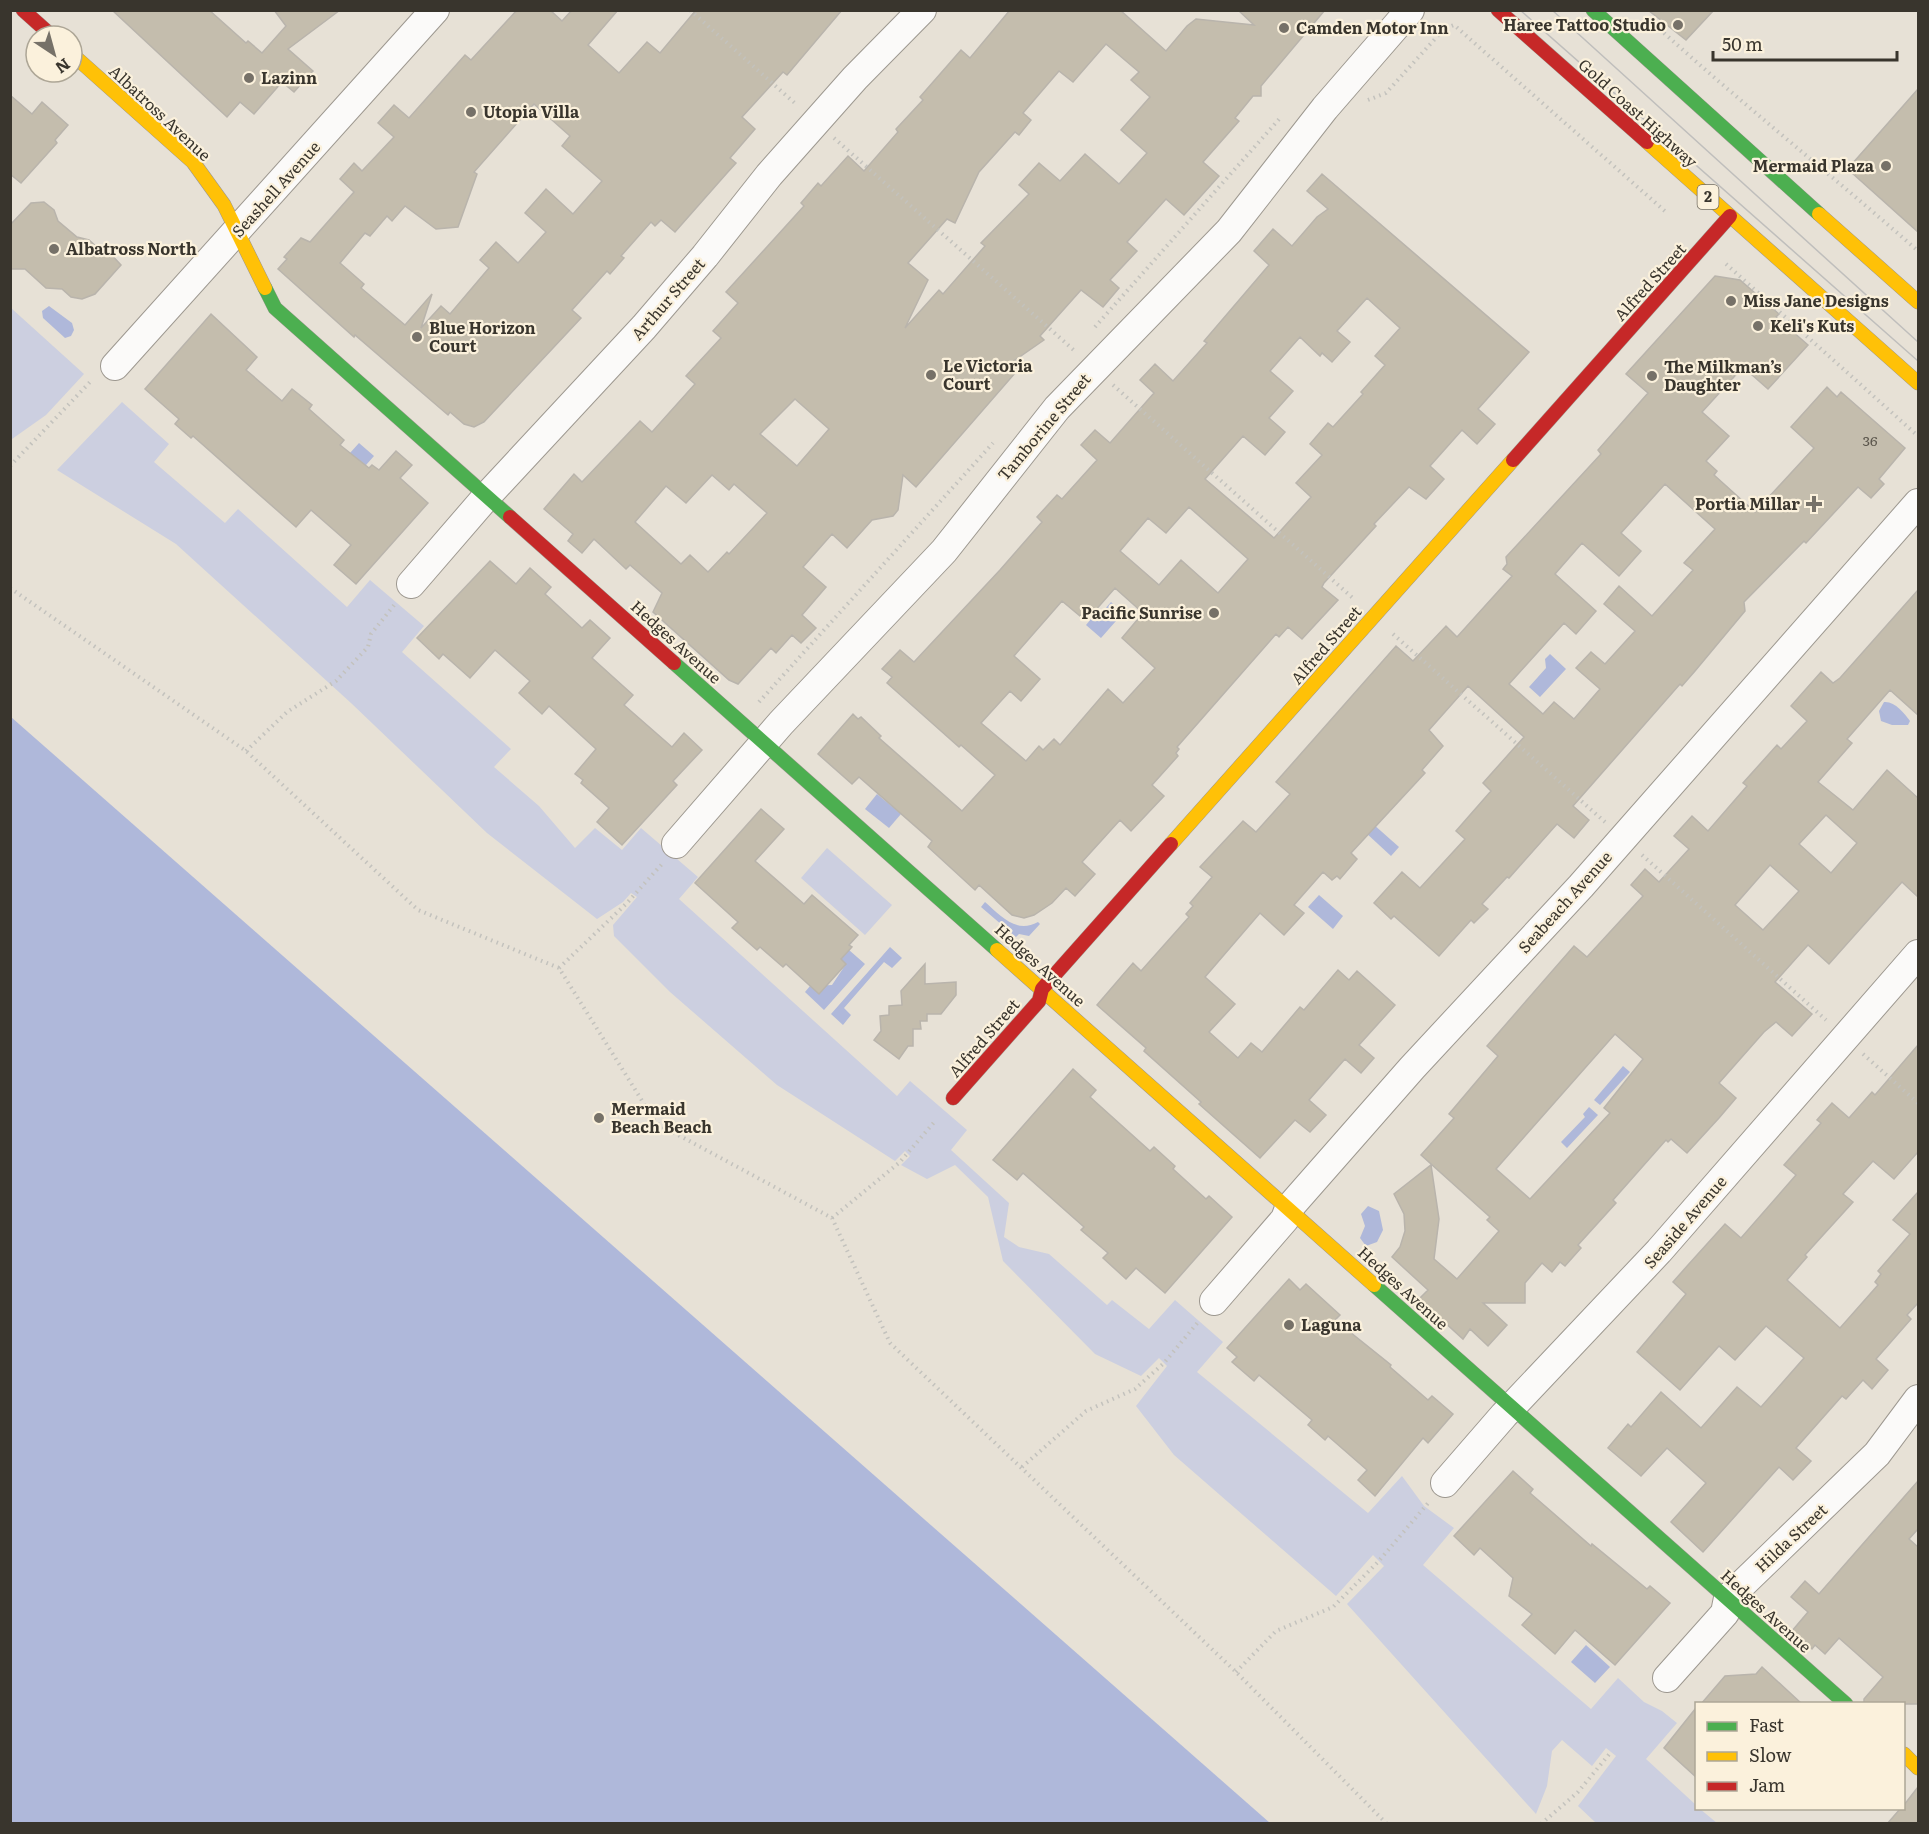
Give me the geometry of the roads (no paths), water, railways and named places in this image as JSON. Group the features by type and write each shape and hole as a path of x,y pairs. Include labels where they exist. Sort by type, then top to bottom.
{"main road":[{"path":"24,10 39,24"},
{"name":"Gold Coast Highway","path":"1498,10 1918,383"},
{"path":"1593,10 1708,117 1918,302"},
{"name":"Albatross Avenue","path":"84,65 193,162 224,205 237,232"},
{"name":"Alfred Street","path":"953,1098 1039,1001 1042,989 1730,216"},
{"name":"Hedges Avenue","path":"237,232 275,308 1844,1702"},
{"path":"1905,1755 1918,1768"}],"street":[{"name":"Seashell Avenue","path":"104,373 237,232 435,10"},
{"name":"Arthur Street","path":"411,584 487,496 645,327 855,78 922,10"},
{"name":"Tamborine Street","path":"669,854 764,743 938,558 1057,408 1093,368 1229,231 1325,108 1410,10"},
{"name":"Seabeach Avenue","path":"1214,1301 1286,1219 1289,1208 1623,838 1918,503"},
{"name":"Seaside Avenue","path":"1445,1483 1636,1278 1918,954"},
{"name":"Hilda Street","path":"1667,1678 1725,1613 1728,1598 1877,1454 1918,1399"}],"water":[{"path":"49,306 72,323 74,330 71,336 65,338 43,318 42,311"},
{"path":"359,443 374,456 320,517 356,458 350,453"},
{"path":"1111,602 1123,613 1101,638 1086,625 1091,619 1096,619"},
{"path":"1550,654 1566,669 1540,697 1529,687 1546,668 1545,659"},
{"path":"1884,702 1892,703 1899,708 1910,721 1908,725 1892,725 1881,721 1879,711"},
{"path":"11,717 1270,1823 11,1823"},
{"path":"877,794 901,814 889,828 865,809"},
{"path":"1373,824 1399,847 1391,856 1365,832"},
{"path":"1319,895 1343,916 1333,929 1308,907"},
{"path":"985,902 1003,918 1016,925 1023,926 1038,922 1040,924 1029,936 1019,934 1016,937 981,907"},
{"path":"890,947 902,958 892,968 884,962 844,1008 851,1015 843,1025 831,1014"},
{"path":"849,950 865,964 824,1010 805,992 810,986 832,985 846,964 841,959"},
{"path":"1623,1066 1630,1072 1600,1105 1594,1100"},
{"path":"1589,1107 1598,1115 1567,1148 1561,1142 1585,1117 1583,1114"},
{"path":"1368,1206 1379,1211 1383,1230 1377,1242 1366,1246 1360,1238 1365,1226 1361,1214"},
{"path":"1586,1645 1610,1667 1595,1683 1571,1662"}],"tram line":[{"path":"1520,10 1918,361"},
{"path":"1552,10 1918,342"}],"place":[{"name":"Haree Tattoo Studio","path":"1678,25"},
{"name":"Camden Motor Inn","path":"1284,28"},
{"name":"Lazinn","path":"249,78"},
{"name":"Utopia Villa","path":"471,112"},
{"name":"Mermaid Plaza","path":"1886,166"},
{"name":"Albatross North","path":"54,249"},
{"name":"Miss Jane Designs","path":"1731,301"},
{"name":"Keli's Kuts","path":"1758,326"},
{"name":"Blue Horizon Court","path":"417,337"},
{"name":"Le Victoria Court","path":"931,375"},
{"name":"The Milkman’s Daughter","path":"1652,376"},
{"name":"Portia Millar","path":"1814,504"},
{"name":"Pacific Sunrise","path":"1214,613"},
{"name":"Mermaid Beach Beach","path":"599,1118"},
{"name":"Laguna","path":"1289,1325"}]}
